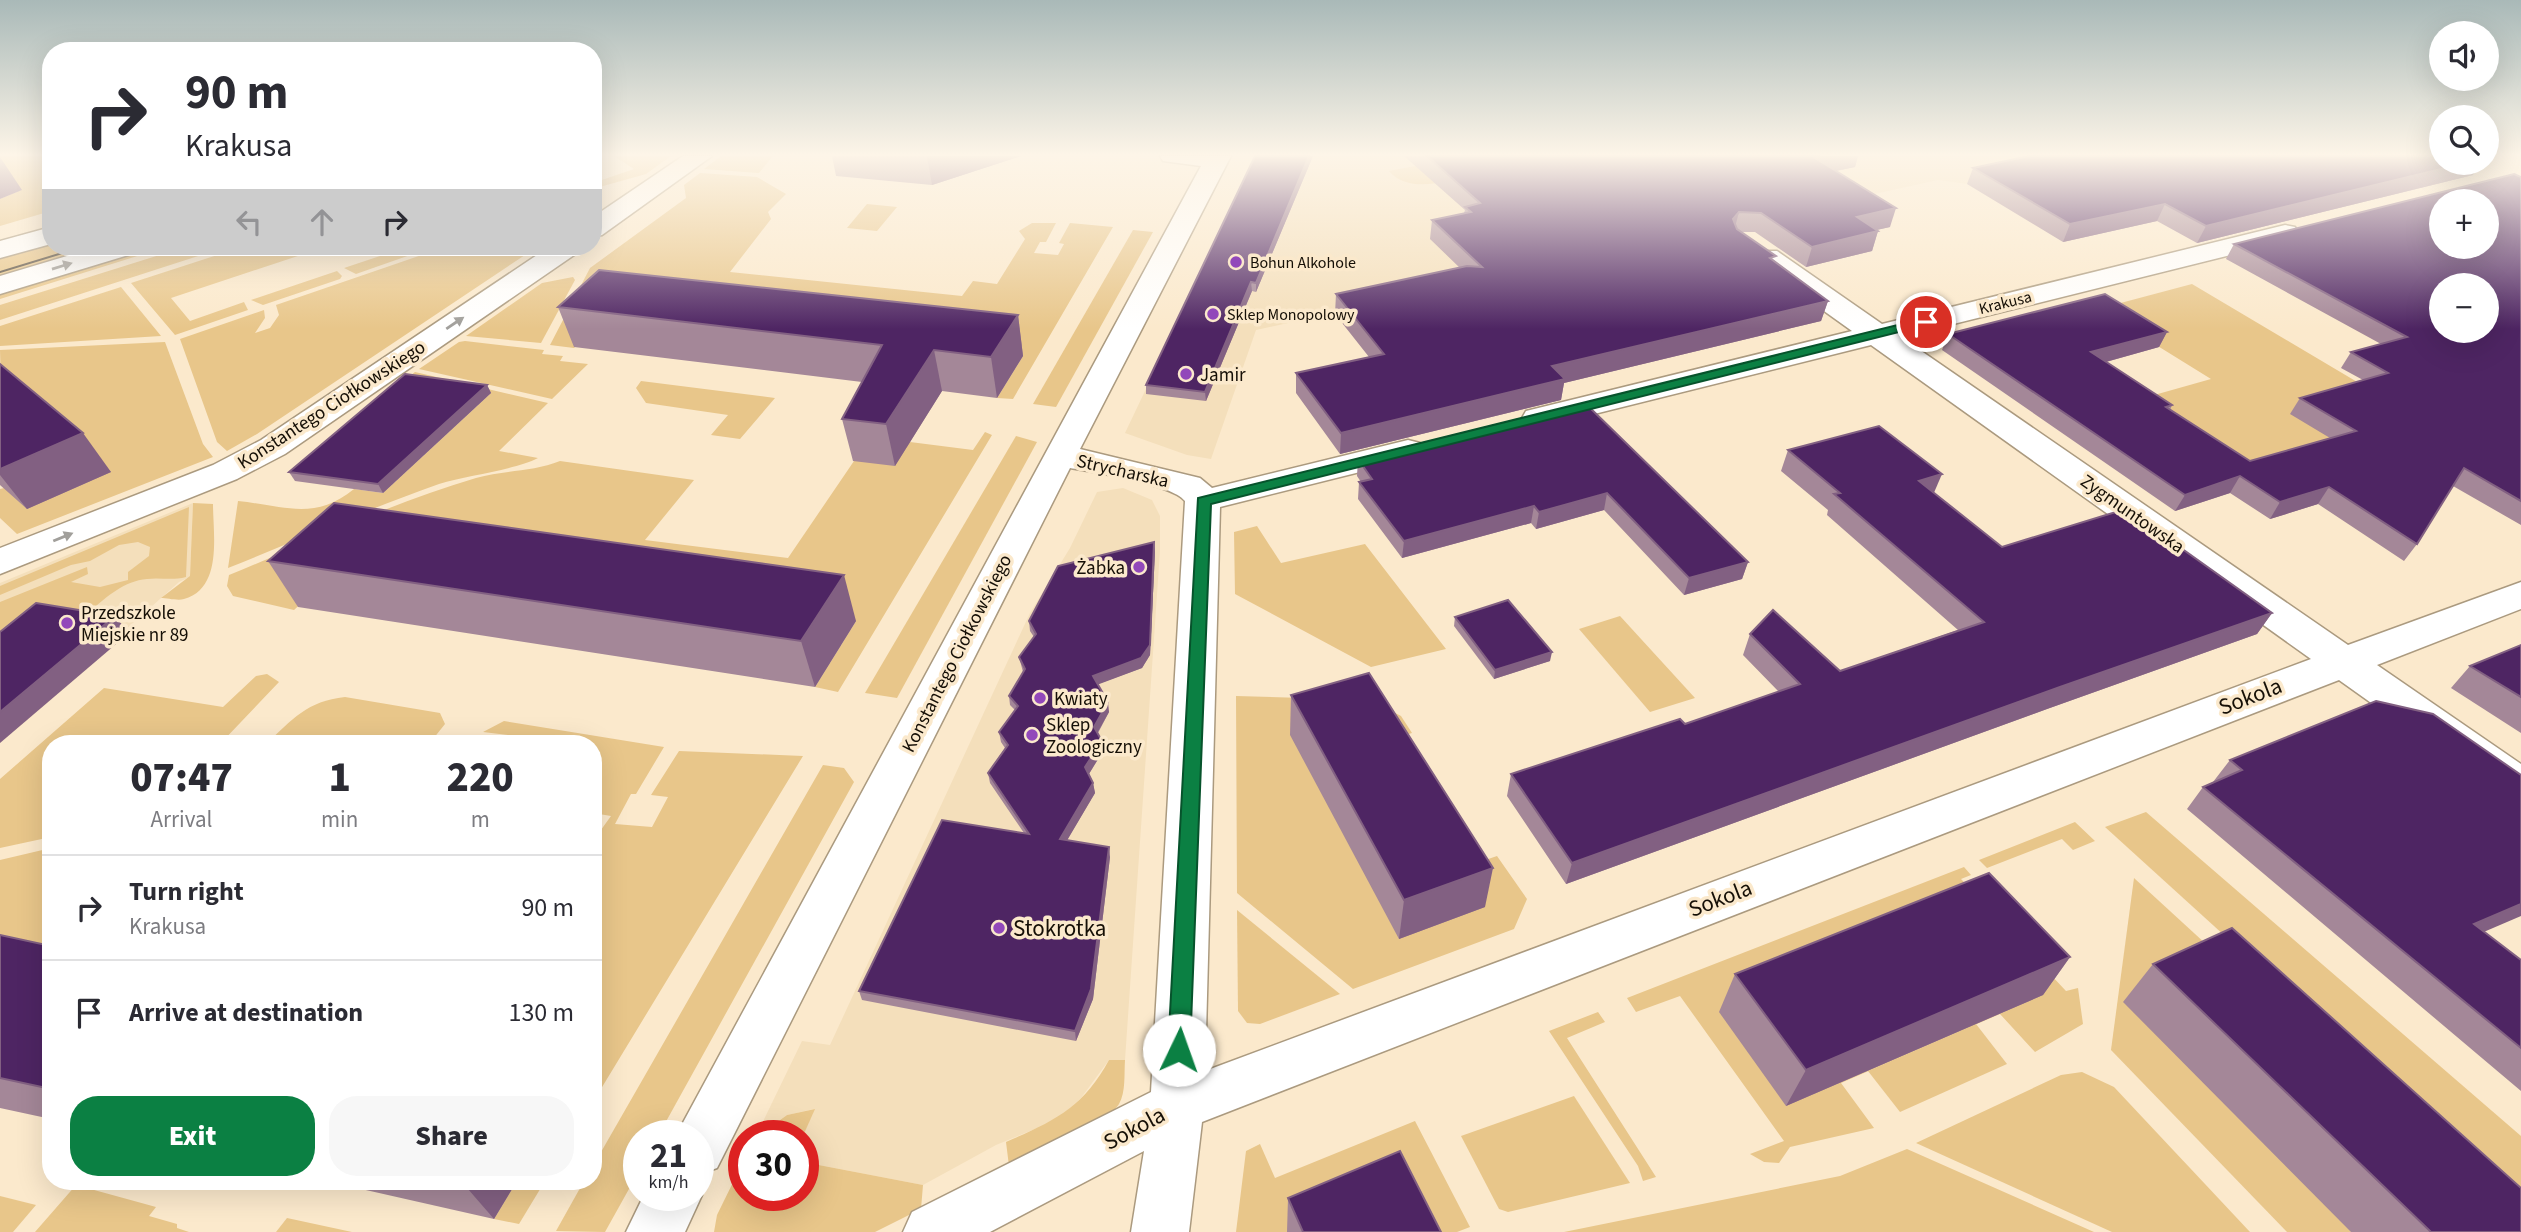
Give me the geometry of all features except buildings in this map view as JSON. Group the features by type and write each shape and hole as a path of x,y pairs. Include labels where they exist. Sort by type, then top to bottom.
{"street":[{"name":"Konstantego Ciołkowskiego","path":"713,1120 1188,213"},
{"name":"Krakusa","path":"1516,424 2307,227"},
{"path":"0,250 42,238"},
{"name":"Zygmuntowska","path":"1744,240 2521,787"},
{"path":"0,285 95,256"},
{"name":"Konstantego Ciołkowskiego","path":"0,562 225,472 254,457 554,256"},
{"path":"1160,1232 1177,1106 1203,501 1441,442"},
{"name":"Strycharska","path":"1059,456 1113,465 1188,485 1197,491 1203,501"},
{"name":"Sokola","path":"932,1232 1177,1106 2521,595"},
{"path":"655,1232 666,1211"}],"shaded area":[{"path":"0,213 42,213 42,214 0,226"},
{"path":"665,213 769,213 771,219 730,272 962,296 973,281 997,284 1025,239 1019,231 1032,223 1056,223 1046,242 1040,242 1034,253 1058,255 1064,244 1059,243 1070,223 1113,227 1013,399 997,398 1023,356 614,309 574,348 550,345 590,268"},
{"path":"859,213 892,213 877,231 847,228"},
{"path":"1230,213 1786,213 1256,330 1211,459 1187,455 1125,433"},
{"path":"1133,230 1153,232 1056,407 1033,404"},
{"path":"42,246 42,256 67,256 0,276 0,258"},
{"path":"122,256 137,256 0,299 0,294"},
{"path":"156,256 198,256 0,320 0,305"},
{"path":"214,256 298,256 171,298 190,321 244,302 248,310 175,335 131,283"},
{"path":"380,256 407,256 356,274 344,268"},
{"path":"419,256 524,256 257,434 227,451 217,442 180,339 264,310 265,318 255,333 270,328 279,315 276,305"},
{"path":"337,271 342,276 340,279 263,305 251,300"},
{"path":"573,277 575,280 541,343 466,336 542,283"},
{"path":"2192,284 2369,389 2386,424 2263,483 2133,401 2211,379 2098,309"},
{"path":"121,287 161,336 0,346 0,326"},
{"path":"165,342 203,444 213,457 17,534 0,518 0,489 4,488 0,350"},
{"path":"459,342 544,350 542,354 563,356 560,361 588,364 552,399 419,369"},
{"path":"415,372 548,403 499,451 538,458 517,466 439,484 228,568 238,501 299,509 326,505 354,489 383,493 490,394 401,383"},
{"path":"641,381 775,398 740,439 711,435 728,415 646,403 636,388"},
{"path":"985,432 992,435 838,692 815,687 856,621 361,548 294,610 233,596 227,586 229,575 413,499 476,478 560,461 694,480 645,540 788,558 854,461 910,442 973,450"},
{"path":"1016,436 1037,442 897,698 865,693"},
{"path":"1123,488 1152,500 1160,516 1160,551 1125,1060 1109,1060 1081,1098 1057,1120 996,1145 923,1185 819,1165 819,1120 810,1120 814,1109 787,1115 780,1120 764,1120 802,1041 830,1045 1030,613 1070,548 1097,492"},
{"name":"Przedszkole Miejskie nr 89","path":"193,503 190,577 179,582 123,632 129,633 0,743 0,583"},
{"path":"193,503 213,504 214,544 210,572 205,584 196,593 182,600 161,598 190,576"},
{"path":"189,507 186,577 139,580 117,590 90,611 56,608 0,636 0,602 87,567 88,574 71,582 100,587 128,580 128,572 149,556 150,547 138,542 119,545 90,561 71,565 0,595 0,586"},
{"path":"1257,526 1281,563 1365,544 1446,649 1371,667 1235,594 1234,532"},
{"path":"1620,616 1695,698 1650,712 1579,629"},
{"path":"267,674 279,682 229,735 50,735 104,688 223,707 256,676"},
{"path":"1236,696 1370,700 1401,716 1412,733 1383,742 1462,868 1497,856 1527,899 1514,929 1353,989 1237,893"},
{"path":"345,697 440,713 445,724 436,735 276,735 310,707"},
{"path":"504,721 590,735 508,735 483,732"},
{"path":"602,737 664,747 636,794 631,794 615,824 652,827 668,797 651,795 679,751 803,756 602,1087 602,828 611,816 602,814"},
{"path":"42,742 42,839 0,848 0,779"},
{"path":"823,765 844,768 854,782 667,1120 623,1120 623,1200 605,1232 556,1231 579,1190 602,1190 602,1150"},
{"path":"2146,812 2521,1136 2521,1205 2105,827"},
{"path":"2075,822 2095,841 2073,850 2062,839 1987,868 1979,860"},
{"path":"42,850 42,978 0,970 0,860"},
{"path":"1964,867 1971,875 1961,879 2066,991 2078,988 2083,1024 2035,1052 2000,1014 1841,1083 1874,1128 1790,1147 1779,1163 1764,1162 1750,1154 1784,1141 1680,996 1636,1012 1627,998"},
{"path":"2134,878 2255,989 2351,1232 2287,1232 2111,1050"},
{"path":"1237,910 1340,994 1260,1024 1247,1023 1238,1011"},
{"path":"1598,1012 1605,1022 1567,1038 1656,1177 1643,1181 1638,1166 1549,1031"},
{"path":"1976,1024 2007,1064 1900,1112 1868,1071"},
{"path":"1109,1060 1125,1060 1123,1094 1112,1112 1068,1138 1009,1166 1006,1142 1039,1127 1078,1102"},
{"path":"2082,1072 2114,1087 2250,1232 2112,1232 1916,1143 2061,1075"},
{"path":"1574,1096 1630,1183 1508,1212 1499,1209 1461,1136"},
{"path":"815,1109 810,1120 780,1120 787,1115"},
{"path":"1415,1121 1470,1227 1457,1232 1236,1232 1246,1151 1260,1144 1275,1178"},
{"path":"1907,1149 2094,1232 1564,1232 1840,1176"},
{"path":"819,1165 923,1185 921,1209 875,1232 714,1232 717,1215 728,1193 728,1211 819,1211"},
{"path":"72,1190 94,1190 156,1207 149,1216 177,1224 177,1228 189,1232 35,1232"},
{"path":"512,1190 540,1190 519,1224 494,1219"},
{"path":"0,1196 36,1205 13,1232 0,1232"},
{"path":"287,1218 352,1232 276,1232"}],"tram line":[{"path":"0,272 52,256"}],"place":[{"name":"Bohun Alkohole","path":"1236,262"},
{"name":"Sklep Monopolowy","path":"1213,314"},
{"name":"Jamir","path":"1186,374"},
{"name":"Żabka","path":"1139,567"},
{"name":"Przedszkole Miejskie nr 89","path":"67,623"},
{"name":"Kwiaty","path":"1040,698"},
{"name":"Sklep Zoologiczny","path":"1032,735"},
{"name":"Stokrotka","path":"999,928"}],"route":[{"path":"1179,1050 1203,501 1926,322"}]}
